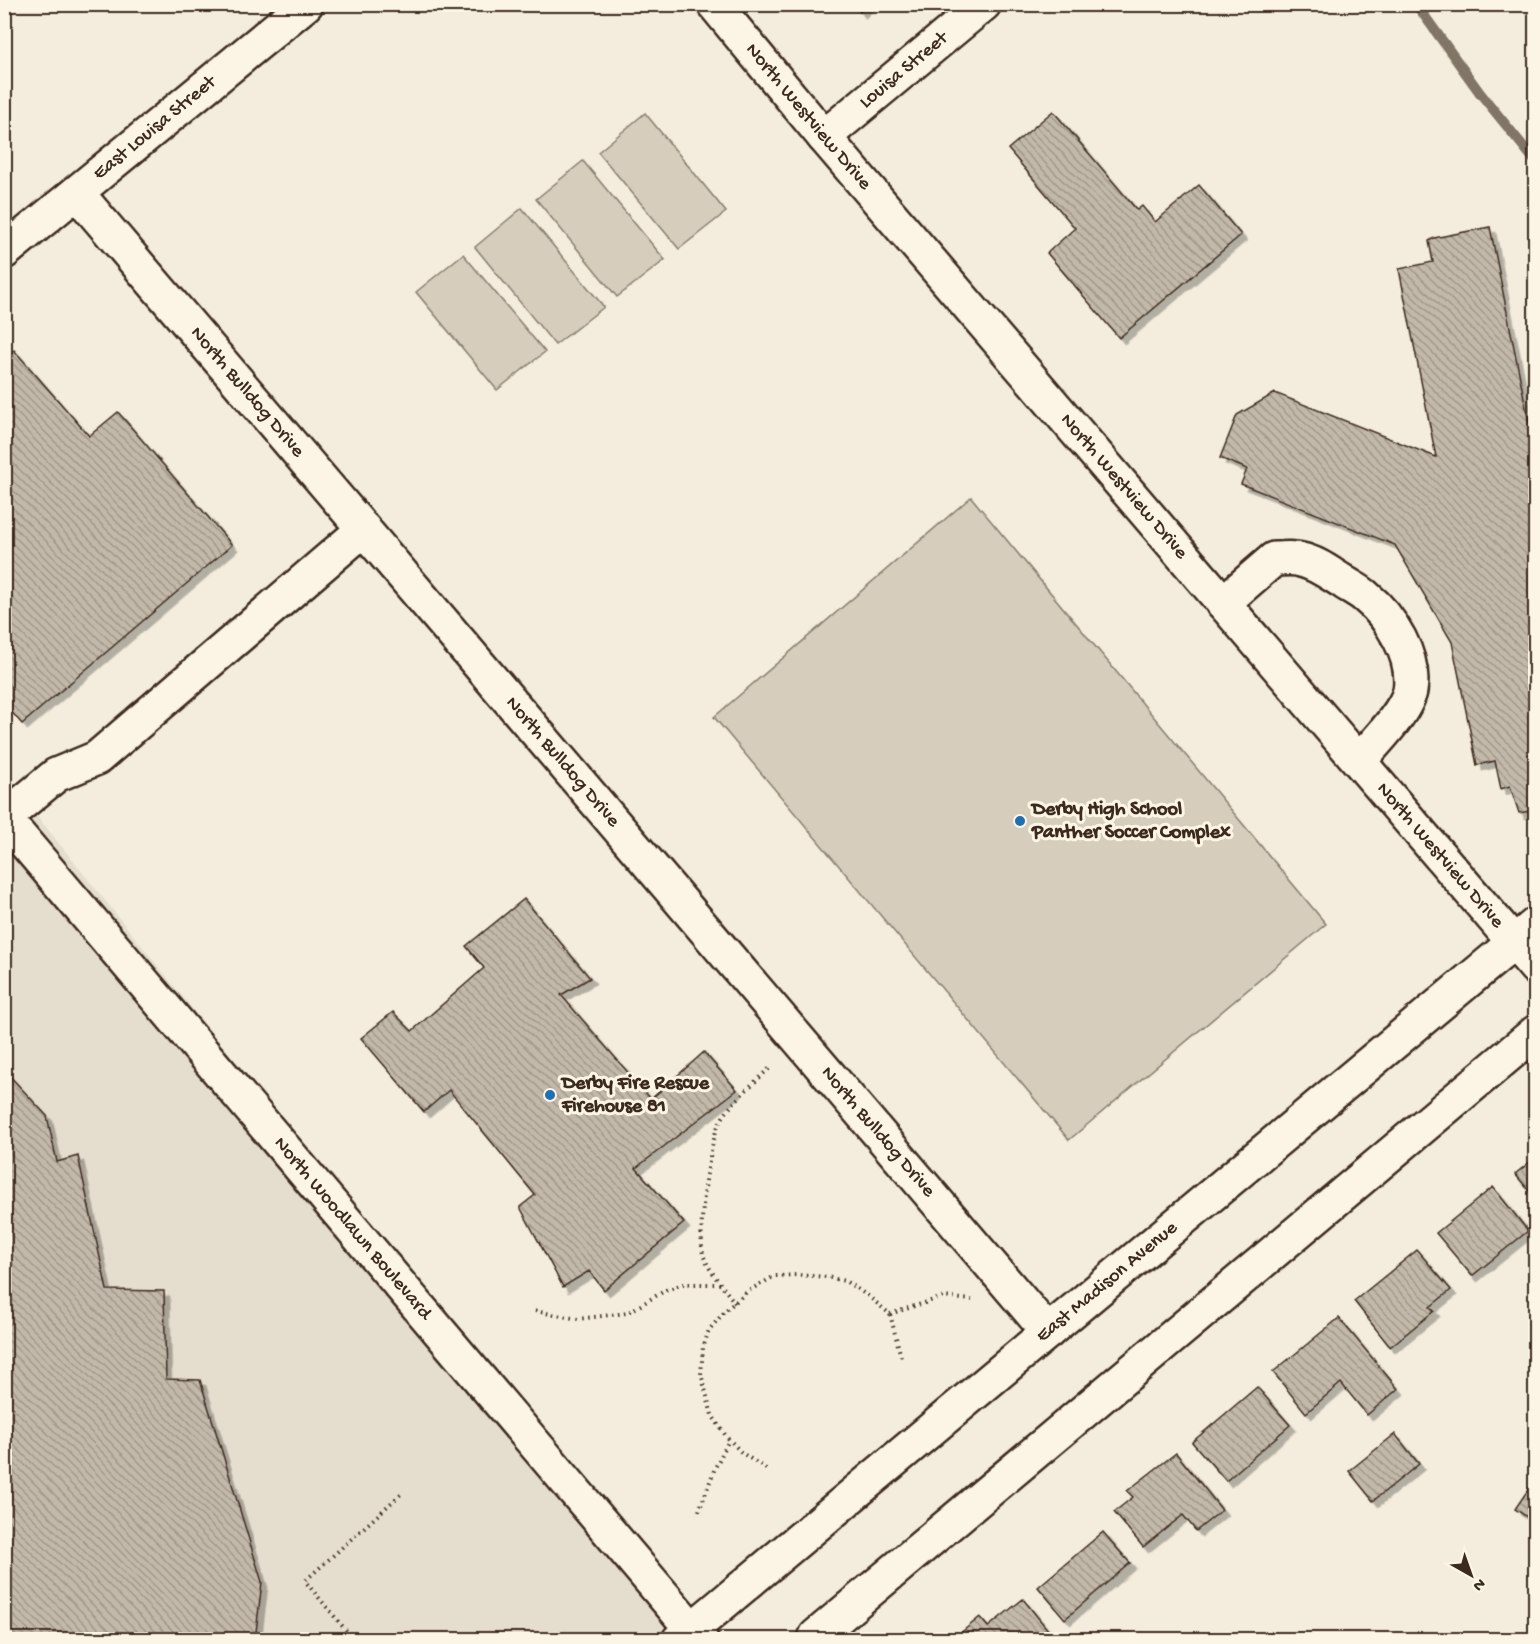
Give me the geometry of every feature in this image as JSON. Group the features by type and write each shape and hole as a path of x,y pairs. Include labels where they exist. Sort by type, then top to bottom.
{"street":[{"name":"East Louisa Street","path":"4,252 306,4"},
{"name":"North Westview Drive","path":"714,4 824,137 1359,761 1525,933 1536,968"},
{"name":"Louisa Street","path":"824,137 984,4"},
{"name":"North Bulldog Drive","path":"77,193 1048,1332"},
{"path":"4,818 56,775 97,758 364,529"},
{"path":"1223,603 1274,559 1300,559 1323,569 1365,596 1381,613 1399,636 1409,663 1411,681 1409,695 1381,737 1359,761"},
{"name":"North Woodlawn Boulevard","path":"4,818 691,1636"},
{"name":"East Madison Avenue","path":"691,1636 1048,1332 1525,933"},
{"path":"816,1636 1536,1032"}],"path":[{"path":"735,1303 703,1254 704,1199 711,1154 719,1124 740,1097 772,1066"},
{"path":"766,1469 742,1453 729,1440 712,1415 701,1374 703,1348 709,1330 748,1291 775,1276 827,1276 845,1281 890,1314 902,1361"},
{"path":"535,1311 578,1319 627,1313 666,1290 683,1284 721,1284"},
{"path":"890,1314 943,1297 972,1300"},
{"path":"699,1511 712,1475 729,1440"},
{"path":"354,1640 304,1581 401,1494"}],"shaded area":[{"path":"645,113 726,212 679,249 598,152"},
{"path":"583,161 665,260 617,297 536,199"},
{"path":"522,208 604,307 555,345 475,247"},
{"path":"463,254 545,352 497,390 416,292"},
{"name":"Derby High School Panther Soccer Complex","path":"971,497 1326,924 1069,1140 714,717"},
{"path":"4,775 692,1629 680,1639 5,1639"}],"building":[{"path":"854,4 868,4 860,12"},
{"path":"1053,111 1137,210 1142,206 1155,222 1199,185 1241,235 1119,338 1047,253 1075,228 1008,149"},
{"path":"1490,227 1529,423 1536,418 1536,810 1519,813 1510,786 1501,789 1495,761 1477,765 1452,642 1395,545 1241,484 1247,469 1220,458 1237,415 1275,393 1436,457 1399,269 1433,262 1429,241 1434,238"},
{"path":"14,350 89,436 118,412 232,545 22,724 4,703 4,358"},
{"name":"Derby Fire Rescue Firehouse 81","path":"524,899 590,978 561,995 651,1099 704,1052 737,1090 636,1168 684,1223 604,1290 589,1271 563,1287 520,1207 535,1195 449,1090 424,1112 361,1038 393,1012 412,1031 484,968 466,946"},
{"path":"4,1070 47,1116 57,1162 78,1156 107,1290 164,1291 166,1379 200,1380 262,1582 255,1640 11,1640 4,1612 4,1435 11,1433 4,1410"},
{"path":"1536,1157 1536,1199 1515,1174"},
{"path":"1493,1187 1528,1231 1472,1276 1436,1233"},
{"path":"1417,1250 1451,1290 1430,1307 1434,1311 1390,1347 1354,1301"},
{"path":"1339,1318 1398,1389 1367,1415 1341,1383 1306,1413 1273,1372"},
{"path":"1257,1387 1290,1425 1226,1481 1192,1442"},
{"path":"1395,1434 1419,1464 1373,1501 1349,1471"},
{"path":"1176,1453 1222,1510 1196,1531 1183,1515 1143,1547 1114,1512 1133,1497 1127,1491"},
{"path":"1536,1478 1536,1523 1515,1509"},
{"path":"1103,1532 1130,1563 1065,1619 1038,1587"},
{"path":"1023,1599 1056,1640 952,1640 980,1617 988,1627"}],"waterway":[{"path":"1416,4 1480,93 1536,162"}],"place":[{"name":"Derby High School Panther Soccer Complex","path":"1020,821"},
{"name":"Derby Fire Rescue Firehouse 81","path":"550,1095"}]}
